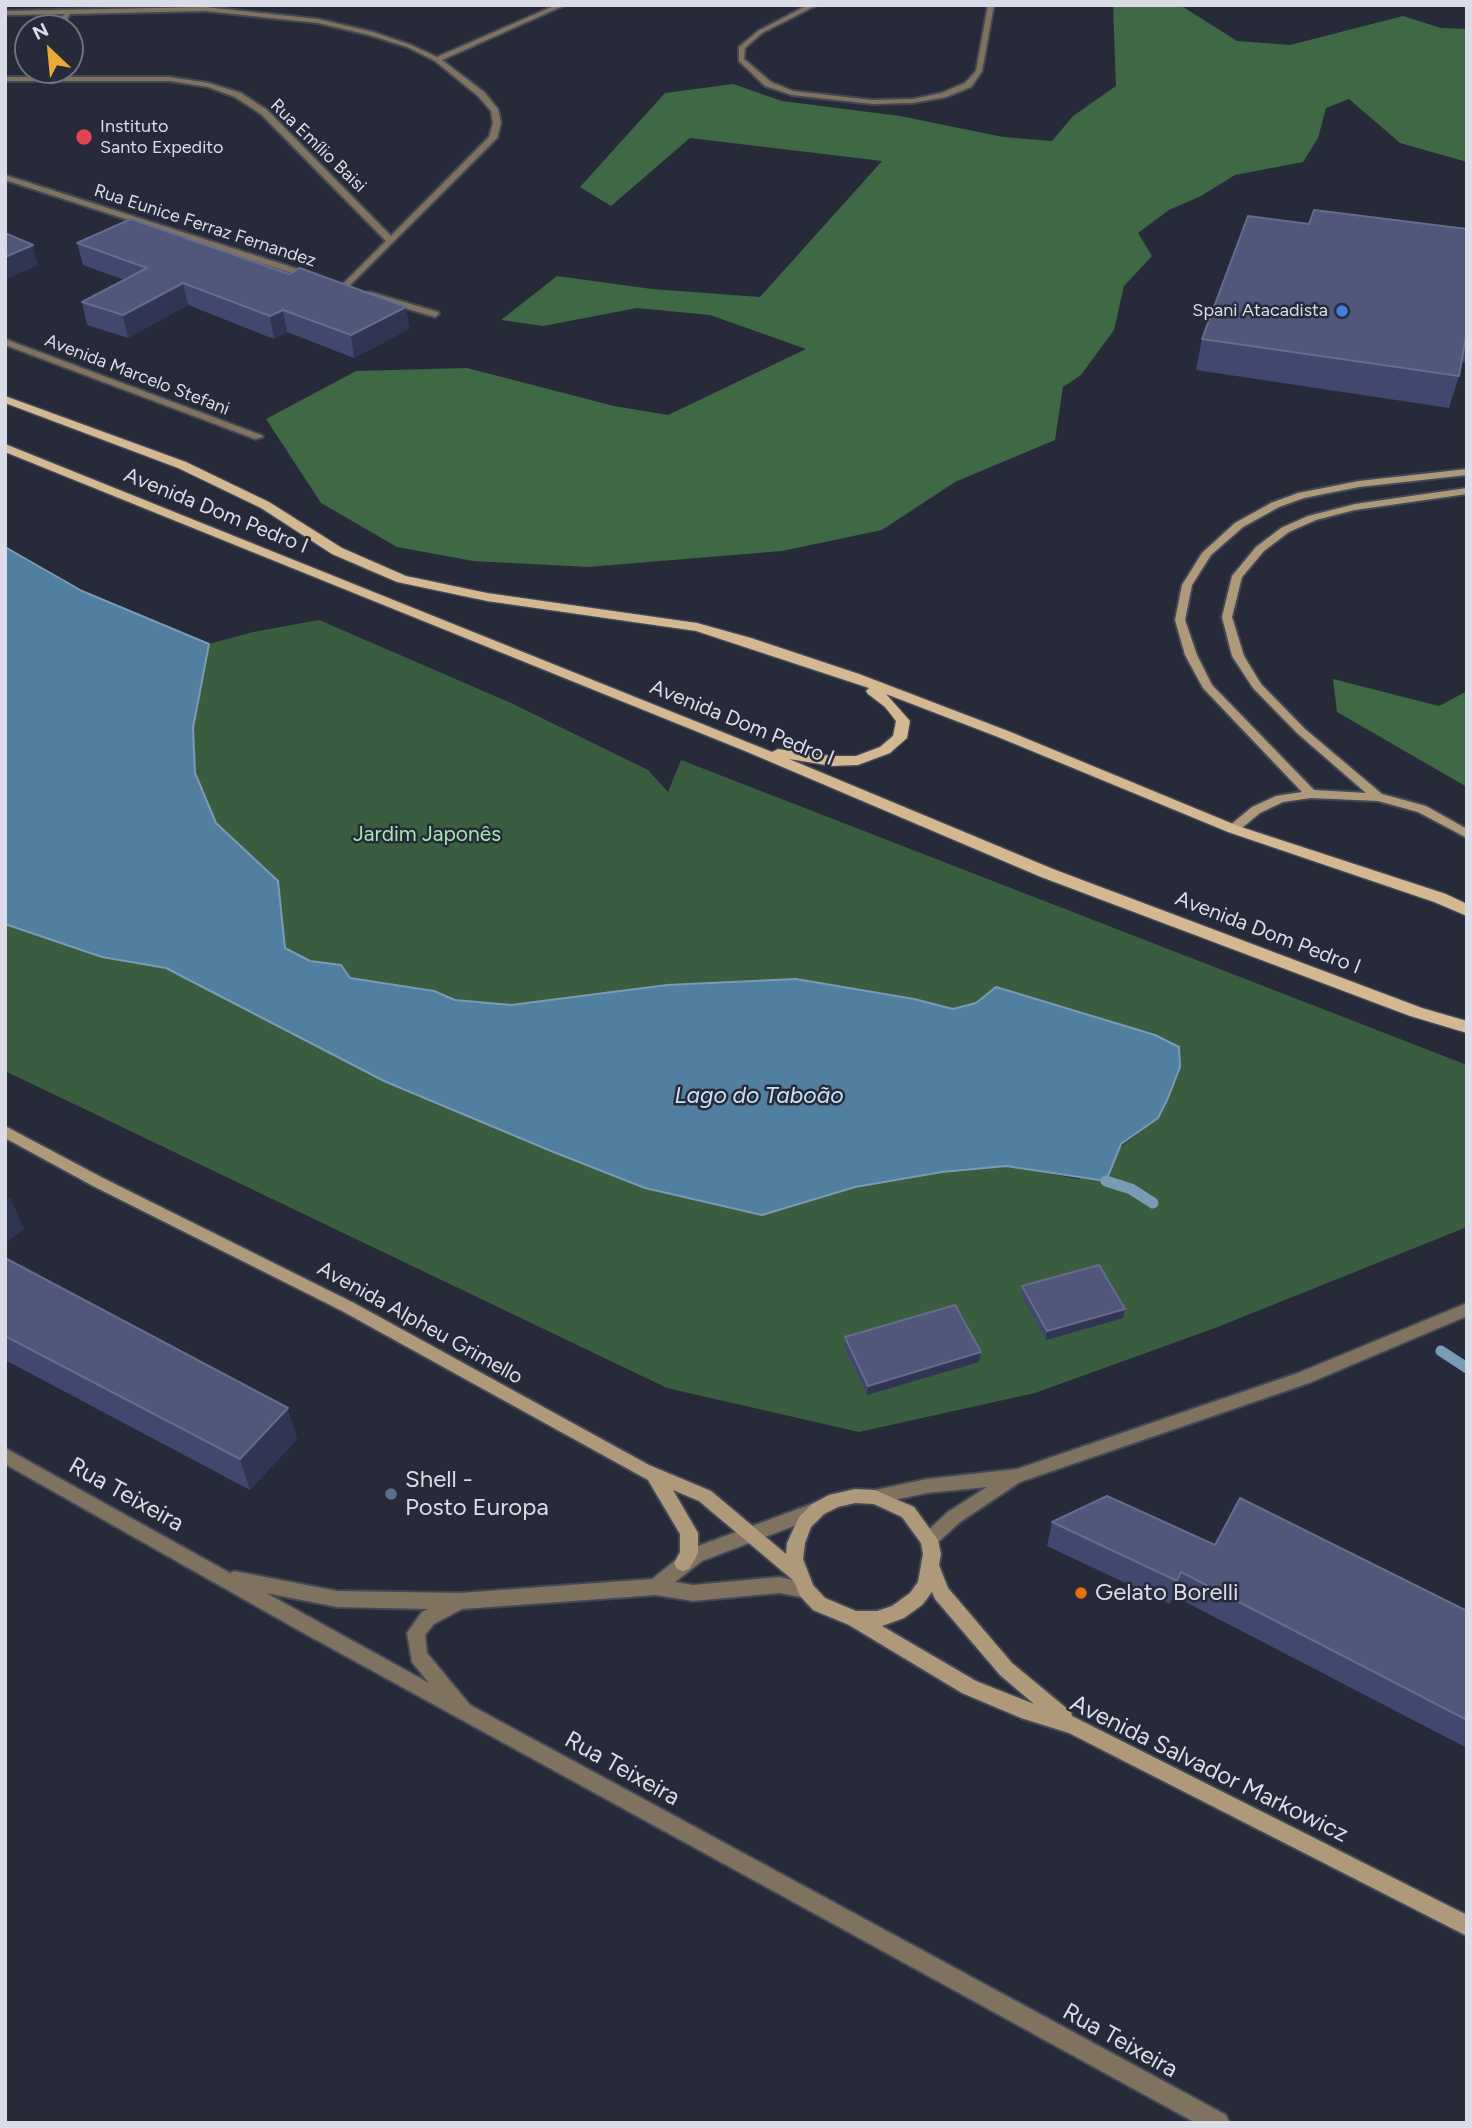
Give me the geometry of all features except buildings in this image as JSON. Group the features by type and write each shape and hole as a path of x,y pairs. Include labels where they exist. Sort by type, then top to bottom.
{"main road":[{"name":"Avenida Dom Pedro I","path":"5,399 182,465 265,505 337,551 402,579 487,597 697,627 855,677 1233,830 1440,898 1467,911"},
{"name":"Avenida Dom Pedro I","path":"5,448 750,748 1047,873 1416,1012 1467,1027"},
{"path":"750,748 832,761 858,760 885,750 900,738 903,722 891,704 855,677"}],"street":[{"path":"437,60 562,5"},
{"path":"814,5 760,32 741,47 741,60 752,73 768,84 792,93 872,102 923,99 968,85 979,71 991,5"},
{"path":"5,13 205,9 255,12 371,33 437,60 481,94 495,111 497,123 493,138 345,287"},
{"name":"Rua Emílio Baisi","path":"84,78 169,79 209,85 238,95 264,112 390,240"},
{"name":"Rua Eunice Ferraz Fernandez","path":"5,177 319,279"},
{"name":"Rua Eunice Ferraz Fernandez","path":"332,283 435,314"},
{"name":"Avenida Marcelo Stefani","path":"5,342 258,437"},
{"path":"1311,793 1207,686 1191,655 1180,620 1187,586 1207,552 1239,525 1275,505 1302,495 1359,484 1467,472"},
{"path":"1378,797 1301,731 1257,686 1244,666 1238,656 1227,617 1237,576 1260,549 1285,530 1312,518 1355,507 1467,491"},
{"path":"1233,830 1256,810 1280,799 1311,793 1378,797 1422,809 1467,834"},
{"name":"Avenida Alpheu Grimello","path":"5,1131 98,1182 348,1307 655,1476 705,1496 751,1532 802,1583"},
{"path":"656,1587 696,1555 847,1497 876,1497 927,1486 1017,1476 1291,1382 1467,1309"},
{"name":"Rua Teixeira","path":"5,1455 468,1714 1218,2123"},
{"path":"655,1476 689,1534 689,1553 683,1563"},
{"path":"929,1540 954,1517 1017,1476"},
{"path":"876,1497 908,1512 929,1540 932,1569 946,1599 1006,1670 1029,1692 1073,1725"},
{"path":"818,1509 799,1532 794,1559 802,1583 819,1604 855,1619 877,1619 898,1612 916,1600 932,1569"},
{"path":"221,1577 337,1599 460,1601 656,1587 693,1593 802,1583"},
{"path":"460,1601 428,1618 416,1633 418,1656 468,1714"},
{"name":"Avenida Salvador Markowicz","path":"855,1619 969,1687 1021,1709 1073,1725 1467,1926"}],"green space":[{"path":"1113,5 1180,5 1237,41 1290,45 1403,16 1441,28 1467,29 1467,162 1400,143 1349,99 1326,108 1318,138 1303,162 1235,175 1201,196 1169,210 1138,233 1152,256 1124,286 1114,330 1081,375 1063,387 1055,440 955,482 882,530 782,551 588,567 473,561 397,547 321,503 266,419 356,371 467,368 614,406 668,415 806,349 710,315 637,308 543,326 501,320 557,276 652,289 760,297 882,161 690,138 611,206 580,187 665,93 733,84 782,101 900,116 1003,137 1052,141 1073,116 1116,86"},
{"name":"Jardim Japonês","path":"319,620 511,703 648,770 668,792 681,760 1467,1065 1467,1227 1215,1328 1035,1393 859,1432 667,1388 5,1071 5,924 102,957 166,968 384,1081 645,1188 762,1215 855,1187 942,1172 1006,1166 1079,1179 1158,1118 996,987 976,1003 953,1009 914,999 796,979 667,985 511,1005 455,1000 434,991 350,978 341,965 310,961 285,948 278,881 216,823 195,773 193,728 209,644 253,632"},
{"path":"1333,679 1439,706 1467,691 1467,787 1337,712"}],"water":[{"name":"Lago do Taboão","path":"5,547 82,591 209,644 193,728 195,773 216,823 278,881 285,948 310,961 341,965 350,978 434,991 455,1000 511,1005 667,985 796,979 914,999 953,1009 976,1003 996,987 1155,1035 1179,1047 1180,1067 1168,1098 1158,1118 1121,1144 1106,1181 1006,1166 942,1172 855,1187 762,1215 645,1188 384,1081 166,968 102,957 5,924"}],"waterway":[{"path":"1106,1181 1131,1189 1153,1203"},
{"path":"1441,1351 1467,1368"}],"place":[{"name":"Instituto Santo Expedito","path":"84,137"},
{"name":"Spani Atacadista","path":"1342,311"},
{"name":"Shell - Posto Europa","path":"391,1494"},
{"name":"Gelato Borelli","path":"1081,1593"}]}
